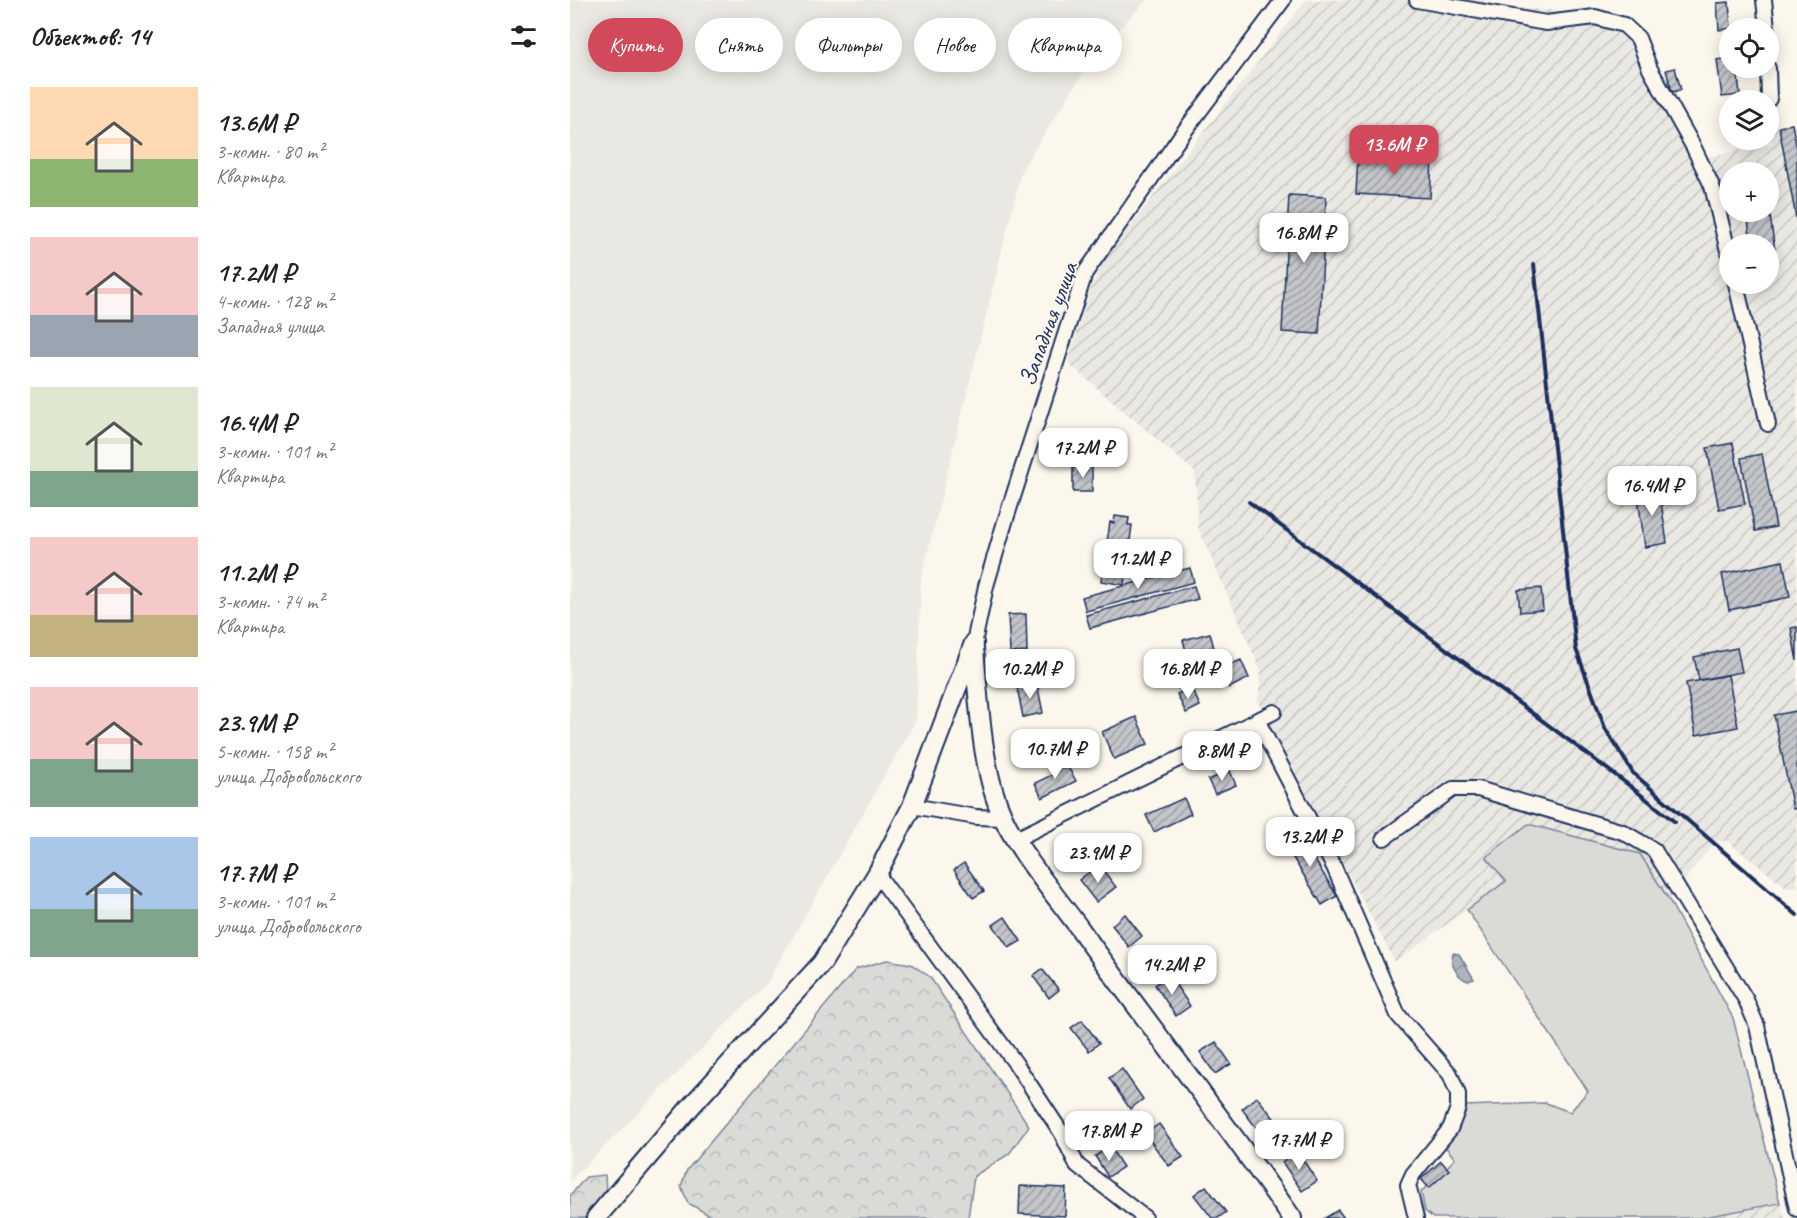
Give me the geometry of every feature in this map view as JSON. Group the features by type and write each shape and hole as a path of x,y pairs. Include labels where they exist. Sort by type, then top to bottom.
{"street":[{"name":"Западная улица","path":"974,643 986,586 1004,525 1085,273 1180,137 1283,0"},
{"path":"1417,0 1546,23 1595,17 1624,25 1638,38 1650,69 1693,146 1712,186 1724,234"},
{"path":"1764,0 1766,18"},
{"path":"1738,294 1768,424"},
{"path":"596,1218 693,1104 822,963 877,874 912,806 974,643"},
{"path":"974,643 980,711 990,771 1003,818 1142,1017 1222,1117 1292,1218"},
{"path":"1016,839 1274,712"},
{"path":"1257,720 1334,867 1398,1015 1450,1074 1458,1094 1458,1108 1450,1129 1413,1174 1408,1185 1416,1218"},
{"path":"1384,838 1453,789 1478,789 1623,832 1654,850 1746,999 1757,1026 1797,1209"},
{"path":"912,806 976,817 1003,818"},
{"path":"877,874 1016,1064 1060,1132 1077,1165 1145,1218"}],"shaded area":[{"path":"570,0 1147,0 1122,26 1122,18 1008,18 1008,72 1084,72 1022,169 921,579 916,720 767,983 570,1181"},
{"path":"1306,0 1480,0 1507,7 1617,16 1628,22 1654,60 1706,157 1742,150 1779,150 1779,128 1792,124 1797,149 1797,887 1787,888 1727,841 1715,841 1669,900 1640,854 1506,881 1395,962 1258,702 1261,671 1198,528 1195,472 1068,363 1089,292 1103,261"},
{"path":"1780,1203 1785,1218 1699,1218"}],"green space":[{"path":"1528,824 1640,854 1669,900 1733,1018 1780,1203 1699,1218 1433,1218 1425,1211 1421,1192 1455,1159 1444,1145 1464,1106 1546,1103 1570,1112 1588,1091 1467,910 1506,881 1486,857"},
{"path":"887,960 911,964 930,977 1029,1126 1009,1154 974,1176 968,1218 714,1218 688,1203 681,1186 687,1170 856,969"},
{"path":"605,1175 606,1193 587,1218 570,1218 570,1196 586,1177"}],"water":[{"path":"1453,953 1459,954 1474,979 1468,981 1457,973 1452,961"}],"building":[{"path":"1729,2 1730,18 1719,18 1719,30 1717,3"},
{"path":"1675,68 1681,90 1672,92 1666,70"},
{"path":"1719,78 1738,78 1739,90 1721,90"},
{"path":"1792,124 1797,149 1797,223 1779,127"},
{"path":"1358,155 1432,159 1430,198 1356,194"},
{"path":"1289,195 1326,197 1319,334 1282,332"},
{"path":"1748,222 1771,222 1773,234 1750,234"},
{"path":"1733,443 1745,504 1719,509 1707,448"},
{"path":"1762,454 1776,527 1755,531 1741,458"},
{"path":"1092,466 1092,492 1073,492 1073,467"},
{"path":"1659,488 1667,543 1645,547 1637,491"},
{"path":"1115,516 1129,518 1128,525 1132,525 1124,585 1101,581 1110,522 1114,523"},
{"path":"1783,561 1790,597 1729,610 1722,574"},
{"path":"1190,568 1194,582 1086,611 1082,597"},
{"path":"1194,586 1198,599 1090,628 1086,615"},
{"path":"1541,588 1543,610 1520,612 1518,590"},
{"path":"1026,614 1027,652 1010,653 1008,615"},
{"path":"1797,627 1797,661 1791,628"},
{"path":"1210,633 1214,648 1187,655 1183,640"},
{"path":"1737,648 1742,672 1699,680 1694,657"},
{"path":"1241,660 1249,678 1229,688 1220,669"},
{"path":"1728,675 1738,727 1696,735 1686,683"},
{"path":"1037,683 1043,713 1023,717 1017,687"},
{"path":"1191,687 1200,706 1186,713 1177,694"},
{"path":"1797,711 1797,808 1793,809 1774,715"},
{"path":"1136,717 1148,744 1114,759 1102,732"},
{"path":"1060,760 1064,769 1068,767 1076,781 1042,798 1035,783 1054,774 1050,765"},
{"path":"1230,771 1236,785 1215,794 1208,780"},
{"path":"1184,798 1191,814 1154,832 1146,815"},
{"path":"1297,831 1337,896 1322,905 1282,840"},
{"path":"964,863 984,891 973,898 954,870"},
{"path":"1099,865 1116,887 1096,902 1079,880"},
{"path":"1125,914 1142,936 1129,947 1112,925"},
{"path":"1005,917 1021,941 1009,948 993,925"},
{"path":"1042,969 1059,990 1049,998 1033,976"},
{"path":"1169,975 1190,1006 1176,1016 1155,985"},
{"path":"1082,1020 1099,1043 1089,1051 1071,1028"},
{"path":"1216,1042 1231,1064 1215,1074 1200,1052"},
{"path":"1122,1069 1143,1099 1130,1109 1109,1078"},
{"path":"1257,1097 1277,1122 1261,1134 1242,1109"},
{"path":"1159,1124 1183,1157 1169,1166 1145,1134"},
{"path":"1110,1147 1123,1167 1108,1177 1095,1156"},
{"path":"1297,1151 1317,1181 1302,1191 1282,1162"},
{"path":"1441,1161 1449,1170 1429,1188 1421,1179"},
{"path":"1020,1186 1066,1188 1065,1216 1019,1214"},
{"path":"1206,1186 1226,1212 1218,1218 1212,1218 1194,1195"},
{"path":"1338,1210 1344,1218 1325,1218"}],"railway":[{"path":"1534,264 1576,649 1605,728 1633,773 1797,915"},
{"path":"1249,502 1675,822"}]}
